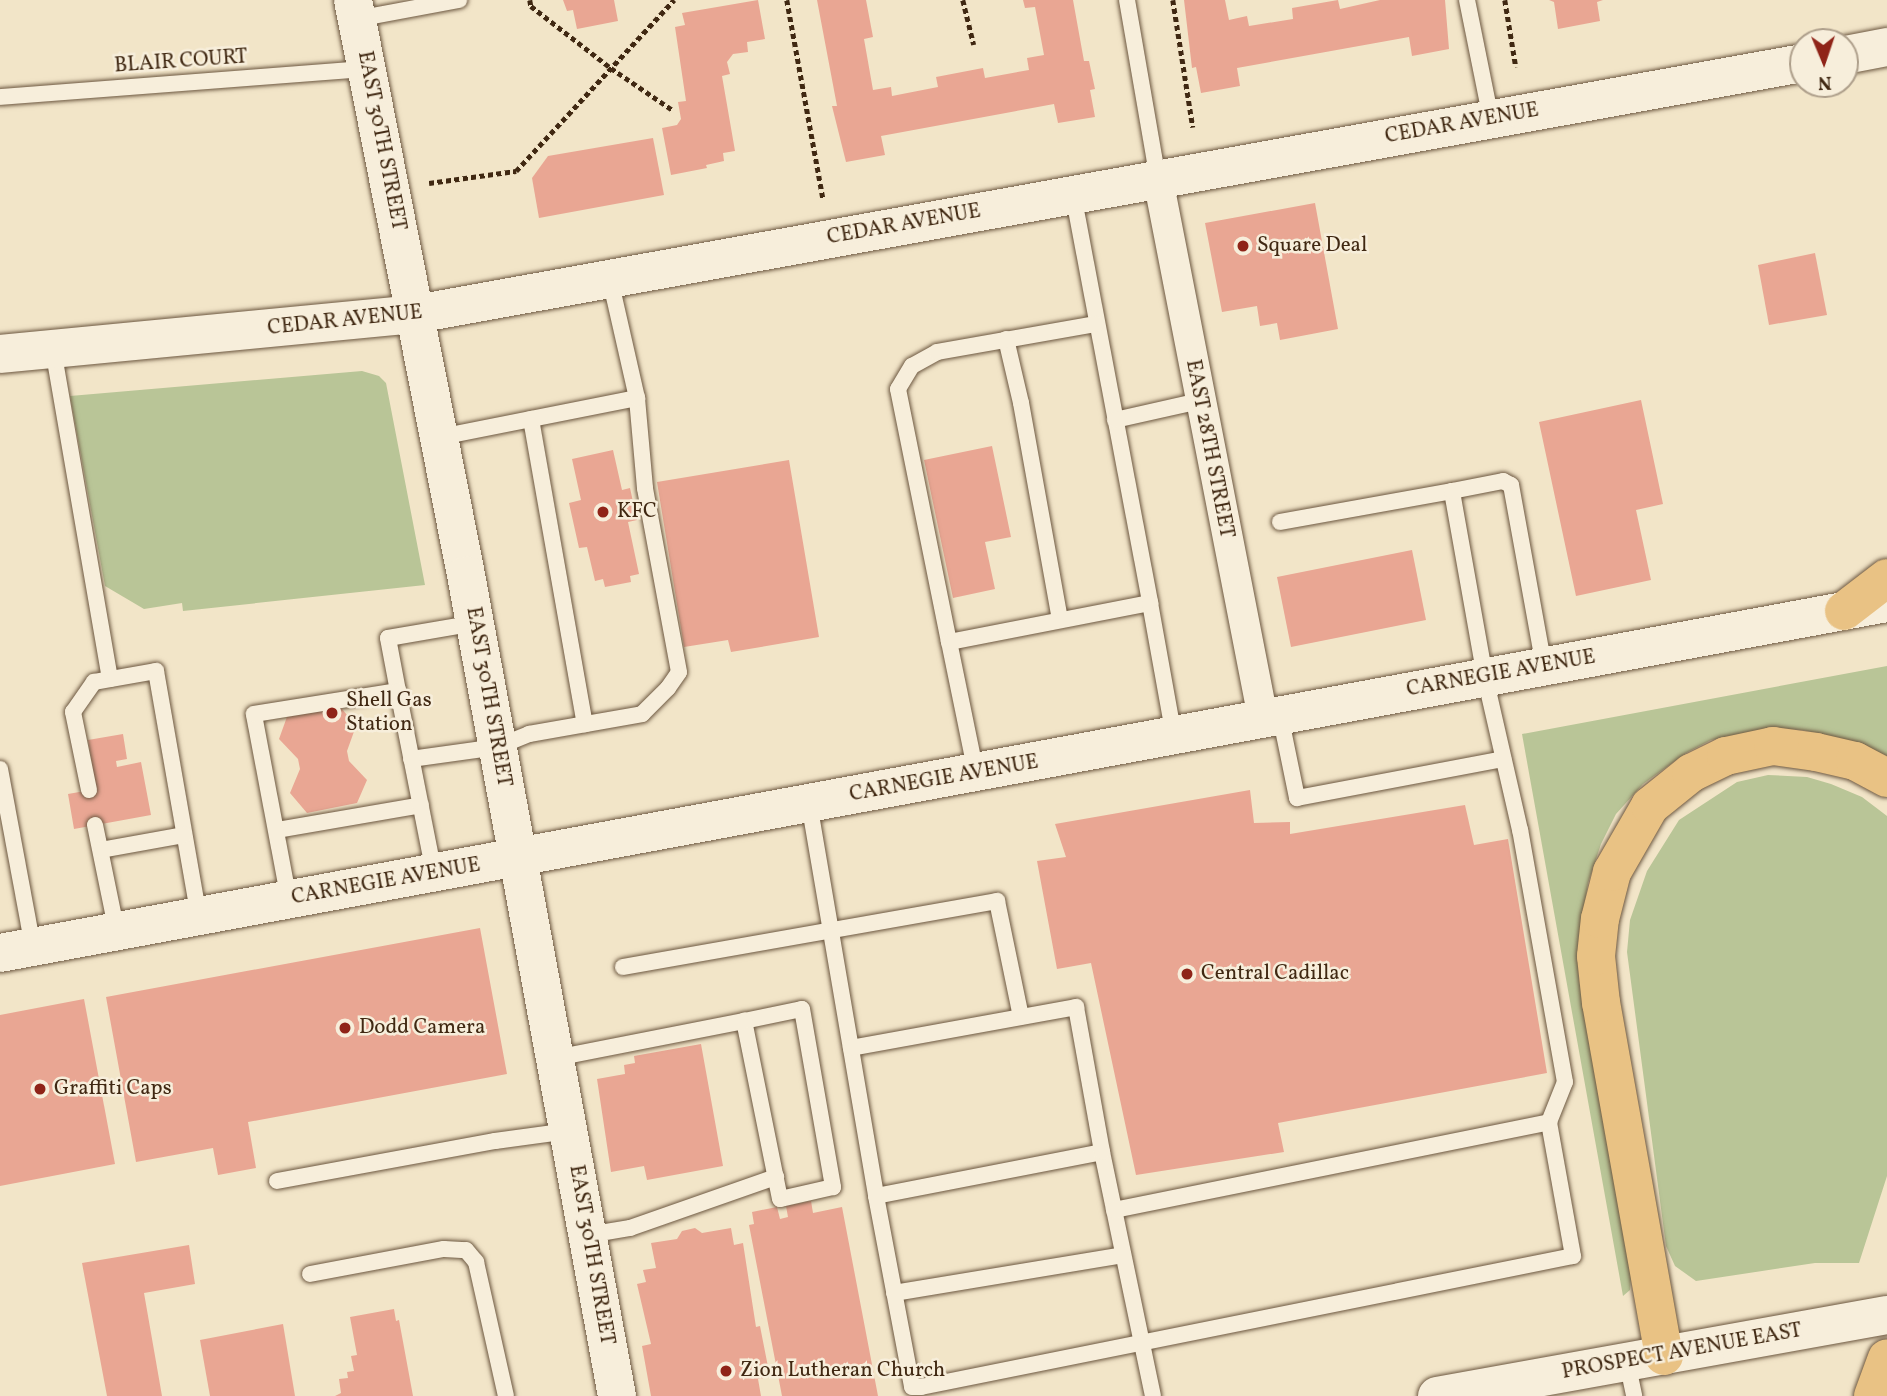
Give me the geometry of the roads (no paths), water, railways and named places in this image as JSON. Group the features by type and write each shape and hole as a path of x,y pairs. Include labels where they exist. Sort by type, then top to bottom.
{"highway":[{"path":"1844,611 1887,578"},
{"path":"1642,1371 1596,956 1600,919 1612,872 1650,806 1691,773 1726,756 1773,746 1855,761 1887,778"}],"main road":[{"name":"EAST 30TH STREET","path":"355,10 440,437 617,1396"},
{"path":"1859,52 1887,47"},
{"name":"CEDAR AVENUE","path":"0,354 416,314 1789,65"},
{"name":"CARNEGIE AVENUE","path":"17,950 1887,603"},
{"name":"PROSPECT AVENUE EAST","path":"1437,1396 1642,1371 1829,1325 1887,1314"}],"street":[{"name":"EAST 28TH STREET","path":"1158,179 1199,401 1271,717"}],"lane":[{"path":"355,10 459,0"},
{"path":"1127,0 1158,179"},
{"path":"1468,0 1491,119"},
{"name":"BLAIR COURT","path":"0,97 366,69"},
{"path":"1073,194 1174,736"},
{"path":"411,759 497,747 529,734 642,714 668,688 679,672 645,488 637,398 610,279"},
{"path":"976,773 898,389 912,366 937,352 1096,324"},
{"path":"1006,339 1021,403 1060,620"},
{"path":"52,349 110,679"},
{"path":"440,437 637,398"},
{"path":"1115,420 1199,401"},
{"path":"531,419 585,724"},
{"path":"1280,522 1503,481 1511,485 1544,666"},
{"path":"809,803 876,1196 912,1387 1142,1344 1573,1255 1549,1122 1565,1082 1520,830 1485,677 1452,491"},
{"path":"949,642 1150,603"},
{"path":"434,873 388,638 475,623"},
{"path":"89,790 73,712 94,682 156,671 199,917"},
{"path":"289,900 278,830 254,714 398,691"},
{"path":"1271,717 1297,798 1503,759"},
{"path":"0,769 17,950"},
{"path":"278,830 421,805"},
{"path":"96,825 117,932"},
{"path":"100,850 184,835"},
{"path":"623,967 997,901 1021,1017"},
{"path":"851,1048 1076,1007 1102,1152 1153,1396"},
{"path":"555,1058 802,1009 834,1187 780,1199 744,1021"},
{"path":"1114,1210 1549,1122"},
{"path":"277,1181 495,1141 568,1131"},
{"path":"876,1196 1102,1152"},
{"path":"587,1236 642,1224 776,1177"},
{"path":"310,1273 444,1250 466,1250 476,1262 506,1396"},
{"path":"894,1293 1123,1255"}],"place":[{"name":"Square Deal","path":"1243,246"},
{"name":"KFC","path":"603,512"},
{"name":"Shell Gas Station","path":"332,713"},
{"name":"Central Cadillac","path":"1187,974"},
{"name":"Dodd Camera","path":"345,1028"},
{"name":"Graffiti Caps","path":"40,1089"},
{"name":"Zion Lutheran Church","path":"726,1371"}]}
